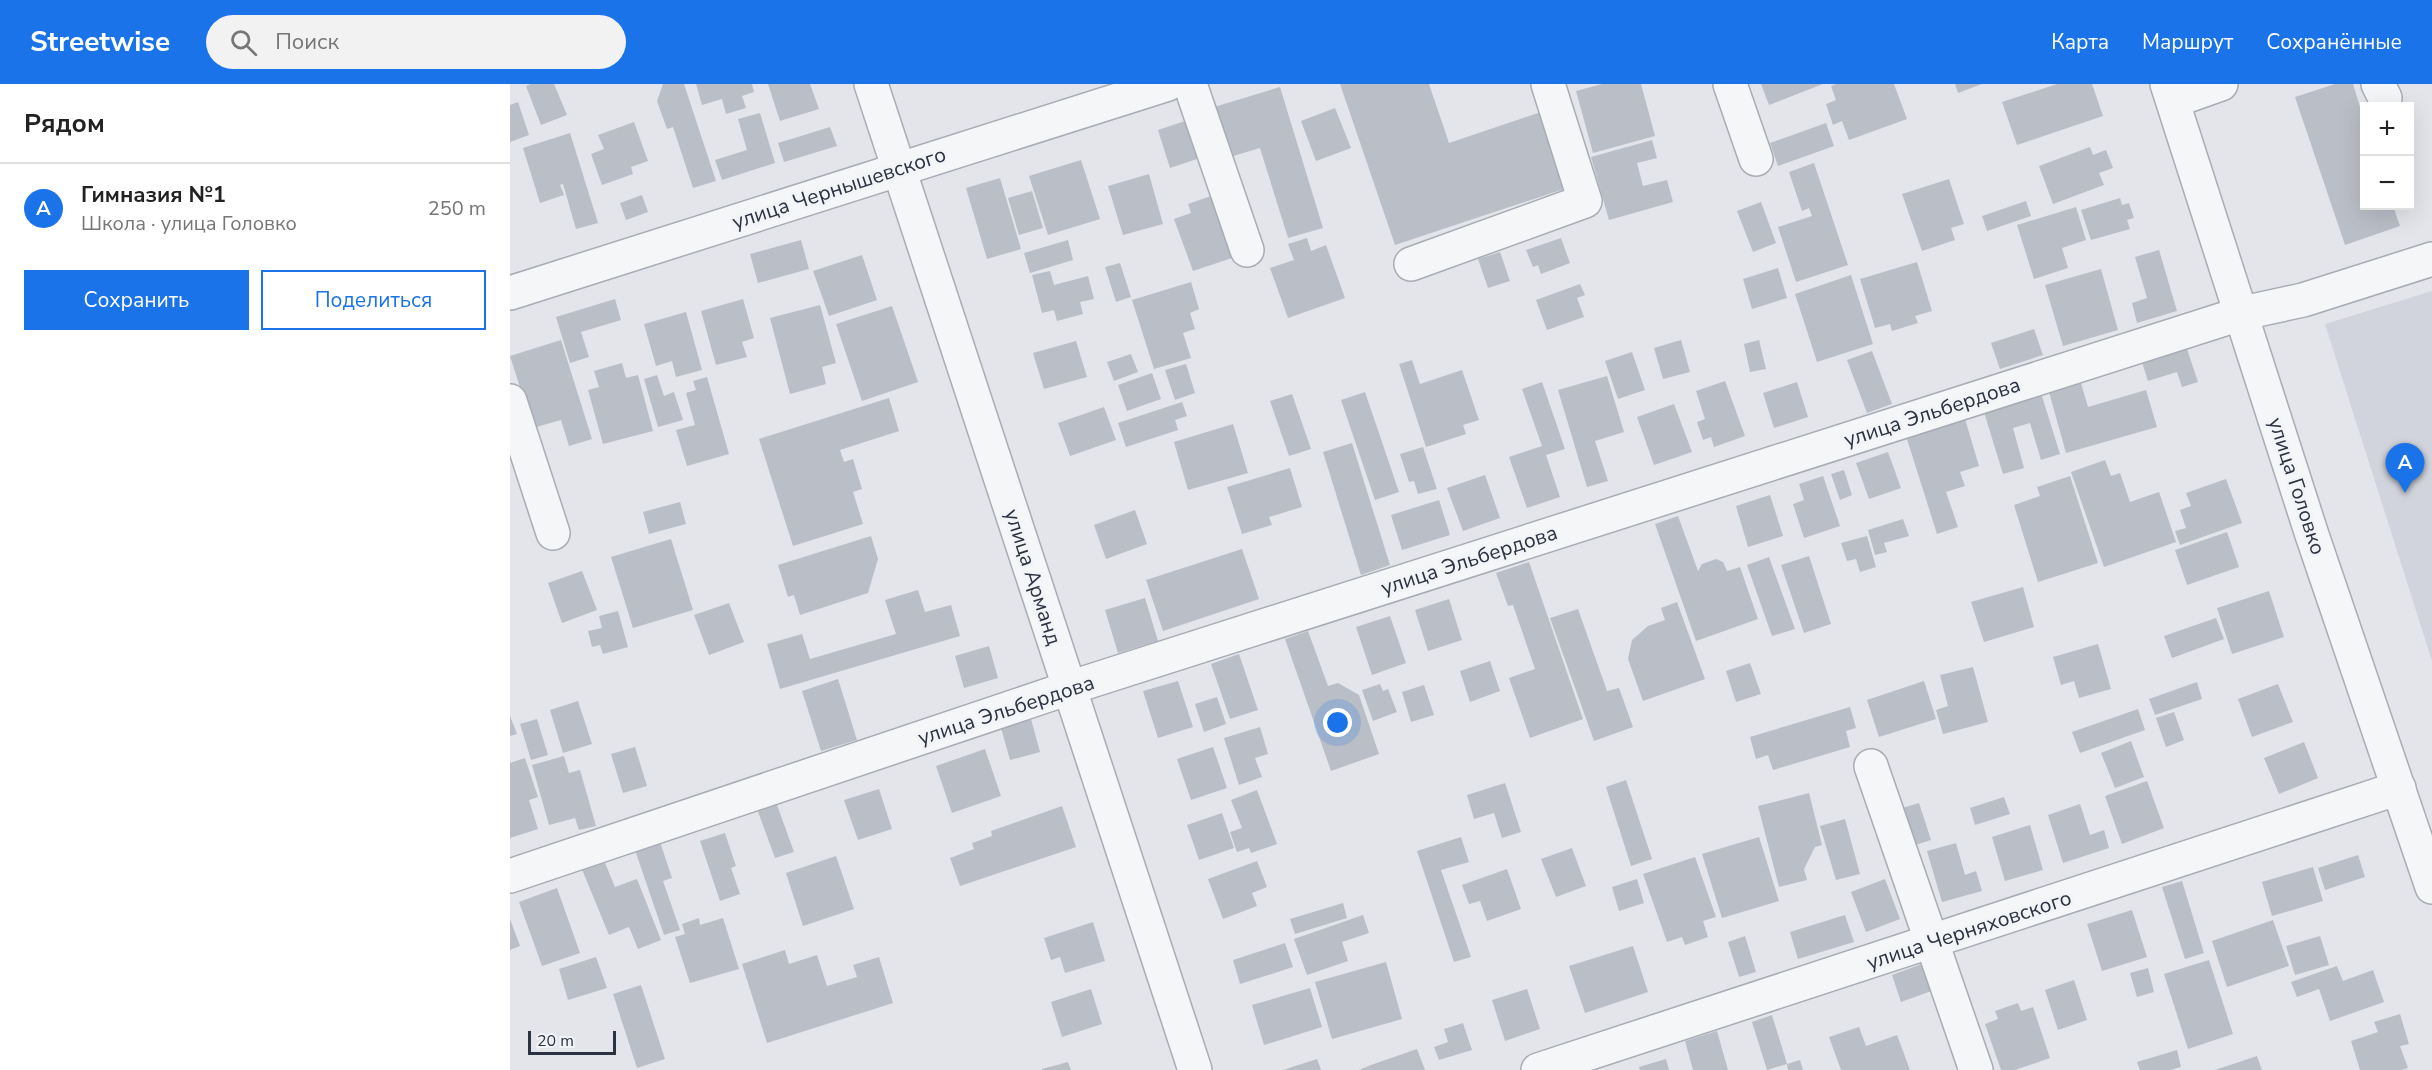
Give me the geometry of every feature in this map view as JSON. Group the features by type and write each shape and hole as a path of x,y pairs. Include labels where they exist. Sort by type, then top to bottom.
{"street":[{"name":"улица Арманд","path":"871,84 1195,1070"},
{"name":"улица Чернышевского","path":"510,293 1168,84"},
{"path":"1190,84 1247,250"},
{"path":"1411,264 1585,201 1548,84"},
{"path":"1730,84 1756,159"},
{"path":"2170,92 2221,84"},
{"name":"улица Головко","path":"2170,92 2313,535 2432,886"},
{"name":"улица Эльбердова","path":"510,876 1069,688 2242,313 2303,300 2432,259"},
{"path":"510,401 553,532"},
{"path":"1871,766 1976,1070"},
{"name":"улица Черняховского","path":"1538,1070 2399,788"}],"shaded area":[{"path":"2432,291 2432,661 2325,324"}],"building":[{"path":"554,84 567,115 541,125 526,86"},
{"path":"663,84 684,84 716,181 693,188 673,127 667,129 657,101"},
{"path":"696,84 752,84 754,92 742,96 746,108 726,114 722,99 702,105"},
{"path":"768,84 810,84 819,109 780,121"},
{"path":"1340,84 1429,84 1449,143 1541,112 1567,188 1395,245"},
{"path":"1602,84 1641,84 1655,136 1593,153 1576,91"},
{"path":"1761,84 1823,84 1769,105"},
{"path":"1836,84 1894,84 1907,119 1849,140 1842,121 1833,125 1826,104 1836,100 1831,86"},
{"path":"1955,84 1982,84 1958,93"},
{"path":"2057,84 2092,84 2103,116 2017,145 2002,102"},
{"path":"2335,84 2353,84 2360,107 2360,210 2394,210 2400,226 2345,245 2295,97"},
{"path":"1280,87 1323,228 1288,238 1260,148 1230,157 1214,107"},
{"path":"518,102 529,135 510,142 510,105"},
{"path":"1335,108 1351,148 1316,161 1301,121"},
{"path":"760,113 775,163 722,180 715,160 747,150 738,119"},
{"path":"1188,120 1200,158 1170,168 1158,130"},
{"path":"634,122 648,161 631,167 633,174 602,185 591,154 604,149 598,135"},
{"path":"1826,123 1834,146 1778,166 1770,143"},
{"path":"830,127 837,146 784,162 778,143"},
{"path":"570,133 598,223 576,229 563,184 560,185 564,195 540,203 523,148"},
{"path":"1652,140 1657,158 1637,163 1643,186 1667,180 1673,202 1609,220 1591,157"},
{"path":"2090,147 2093,155 2106,150 2113,168 2099,173 2104,185 2053,204 2039,166"},
{"path":"1081,160 1100,219 1048,235 1029,176"},
{"path":"1814,163 1848,265 1796,282 1778,227 1812,216 1809,208 1802,211 1789,172"},
{"path":"1149,174 1163,224 1123,235 1108,186"},
{"path":"1000,178 1021,249 987,259 966,188"},
{"path":"1949,179 1964,224 1951,228 1955,240 1922,251 1902,194"},
{"path":"1032,191 1043,228 1019,235 1008,198"},
{"path":"1217,194 1238,256 1193,271 1174,219 1191,213 1188,204"},
{"path":"642,195 648,212 626,220 620,203"},
{"path":"2120,198 2122,205 2129,203 2134,218 2127,220 2130,229 2091,240 2081,210"},
{"path":"2026,201 2031,216 1987,231 1982,216"},
{"path":"1761,202 1776,243 1753,252 1737,211"},
{"path":"2076,207 2086,240 2062,248 2068,268 2034,279 2017,225"},
{"path":"1307,238 1311,251 1326,245 1345,298 1288,318 1270,268 1294,260 1288,244"},
{"path":"1561,238 1570,263 1541,274 1538,265 1533,267 1526,250"},
{"path":"801,240 809,269 758,283 750,254"},
{"path":"1068,240 1073,260 1030,273 1024,253"},
{"path":"2159,250 2177,311 2137,323 2132,303 2147,298 2135,257"},
{"path":"1500,252 1510,281 1488,288 1478,259"},
{"path":"862,255 877,300 829,316 813,271"},
{"path":"1917,262 1932,311 1915,316 1918,323 1892,331 1890,324 1875,328 1860,279"},
{"path":"1120,263 1131,297 1116,302 1105,267"},
{"path":"1778,268 1787,298 1752,309 1743,279"},
{"path":"2101,269 2118,330 2063,346 2045,285"},
{"path":"1050,271 1054,285 1088,276 1094,299 1080,302 1083,314 1057,321 1054,310 1042,313 1032,275"},
{"path":"1851,275 1873,344 1817,362 1795,294"},
{"path":"1191,282 1199,309 1190,313 1195,329 1183,333 1191,358 1154,369 1132,300"},
{"path":"1580,284 1585,295 1577,298 1584,317 1547,330 1536,300"},
{"path":"615,299 621,320 581,332 589,357 570,363 556,317"},
{"path":"743,299 754,338 742,342 747,357 716,365 701,311"},
{"path":"820,305 836,363 822,367 826,384 790,394 770,318"},
{"path":"892,306 918,382 862,401 836,324"},
{"path":"686,312 702,370 676,377 672,361 656,366 644,324"},
{"path":"2034,329 2043,355 2000,369 1991,343"},
{"path":"561,340 592,439 569,446 561,420 533,428 510,356"},
{"path":"1681,340 1690,372 1663,379 1654,348"},
{"path":"1759,340 1766,369 1750,372 1744,344"},
{"path":"1076,341 1087,377 1044,389 1033,353"},
{"path":"2187,349 2198,382 2182,387 2177,372 2148,381 2142,362"},
{"path":"1872,351 1892,404 1867,413 1847,360"},
{"path":"1632,352 1645,390 1618,399 1605,361"},
{"path":"1131,354 1138,372 1114,381 1107,362"},
{"path":"1412,360 1420,384 1462,370 1479,420 1463,425 1466,434 1426,447 1399,364"},
{"path":"622,363 626,378 638,375 653,431 603,444 588,390 599,387 594,371"},
{"path":"1186,364 1195,393 1175,400 1165,370"},
{"path":"1152,373 1161,399 1127,411 1118,385"},
{"path":"657,375 664,396 674,392 683,420 658,427 644,379"},
{"path":"1607,376 1624,432 1595,441 1608,481 1587,487 1558,390"},
{"path":"707,377 729,454 687,466 676,430 695,425 686,393 696,390 693,381"},
{"path":"1725,381 1745,436 1714,447 1711,437 1703,440 1697,422 1705,419 1696,391"},
{"path":"1542,382 1565,449 1546,455 1560,497 1527,508 1509,457 1542,446 1522,389"},
{"path":"1797,382 1808,417 1774,428 1763,393"},
{"path":"2081,383 2088,407 2146,390 2157,427 2066,453 2049,392"},
{"path":"1365,392 1399,492 1375,500 1341,400"},
{"path":"2041,393 2060,454 2041,460 2030,423 2013,428 2024,468 2003,474 1983,409"},
{"path":"1292,394 1311,449 1289,456 1270,401"},
{"path":"889,398 899,431 840,450 844,462 853,459 862,489 853,492 863,524 793,546 759,439"},
{"path":"1182,402 1187,416 1175,420 1178,430 1126,447 1118,423"},
{"path":"1674,404 1692,452 1654,465 1637,417"},
{"path":"1104,407 1116,440 1070,456 1058,423"},
{"path":"1965,419 1979,466 1960,472 1965,486 1946,492 1958,527 1937,534 1906,436"},
{"path":"1233,424 1248,473 1188,490 1174,442"},
{"path":"1352,443 1390,565 1361,575 1323,452"},
{"path":"1423,447 1437,489 1418,494 1414,481 1409,482 1400,454"},
{"path":"1888,452 1901,488 1869,499 1856,463"},
{"path":"2105,460 2111,476 2120,473 2130,502 2159,492 2176,542 2104,567 2071,472"},
{"path":"1290,468 1302,507 1269,517 1272,525 1242,534 1227,487"},
{"path":"1844,470 1852,495 1840,500 1831,474"},
{"path":"1485,475 1500,518 1463,531 1447,488"},
{"path":"1823,476 1840,526 1804,538 1793,504 1804,500 1799,484"},
{"path":"2070,476 2098,563 2038,582 2014,505 2040,496 2037,487"},
{"path":"2226,479 2242,523 2180,545 2175,531 2186,528 2180,510 2191,506 2186,493"},
{"path":"1770,495 1783,536 1748,547 1736,506"},
{"path":"1439,500 1450,535 1402,550 1391,515"},
{"path":"680,502 686,524 649,534 643,512"},
{"path":"1135,510 1147,544 1106,559 1094,525"},
{"path":"1678,516 1698,571 1702,564 1716,559 1723,562 1727,571 1740,567 1758,619 1696,641 1655,524"},
{"path":"1903,519 1909,536 1884,543 1887,552 1875,555 1868,530"},
{"path":"2227,532 2239,567 2187,585 2175,550"},
{"path":"871,536 878,559 868,593 800,615 794,595 788,597 778,565"},
{"path":"1867,536 1876,567 1860,572 1856,559 1847,561 1841,543"},
{"path":"671,539 693,610 633,628 611,557"},
{"path":"1242,549 1259,599 1163,631 1146,580"},
{"path":"1809,556 1831,624 1804,633 1781,565"},
{"path":"1769,557 1795,629 1772,636 1747,565"},
{"path":"1529,562 1583,719 1530,738 1509,678 1535,669 1513,605 1508,606 1496,573"},
{"path":"582,571 597,610 562,623 548,583"},
{"path":"2023,587 2034,627 1984,642 1971,602"},
{"path":"918,590 925,612 951,605 960,636 780,689 767,644 802,634 810,659 896,634 885,600"},
{"path":"2269,591 2284,637 2232,654 2217,608"},
{"path":"1145,598 1158,641 1118,653 1105,610"},
{"path":"1449,599 1462,640 1428,651 1415,610"},
{"path":"1677,602 1705,679 1643,701 1628,659 1632,640 1648,626 1665,620 1661,608"},
{"path":"729,603 744,642 709,655 694,615"},
{"path":"1578,609 1607,691 1619,688 1633,727 1594,741 1550,618"},
{"path":"618,611 628,647 603,654 600,645 592,647 588,631 602,628 599,616"},
{"path":"1390,616 1406,663 1372,675 1356,627"},
{"path":"2216,618 2224,639 2172,658 2164,636"},
{"path":"1308,631 1328,686 1338,683 1359,695 1379,754 1331,771 1285,639"},
{"path":"2098,644 2111,689 2079,698 2074,681 2061,685 2053,657"},
{"path":"989,646 998,678 964,688 955,656"},
{"path":"1239,654 1258,710 1230,719 1211,664"},
{"path":"1490,661 1500,691 1470,702 1460,671"},
{"path":"1750,663 1761,694 1736,702 1726,671"},
{"path":"1973,667 1988,722 1943,734 1936,710 1948,706 1940,675"},
{"path":"838,679 857,740 821,751 802,691"},
{"path":"1178,681 1193,727 1158,738 1143,691"},
{"path":"1924,681 1936,719 1879,737 1867,700"},
{"path":"2197,682 2202,699 2155,715 2149,699"},
{"path":"1380,684 1383,691 1388,689 1397,712 1373,721 1362,690"},
{"path":"2278,684 2293,722 2252,737 2238,699"},
{"path":"1424,685 1434,715 1411,722 1402,692"},
{"path":"1217,697 1226,724 1204,732 1195,704"},
{"path":"578,701 592,744 563,753 550,710"},
{"path":"1850,707 1856,728 1846,731 1850,747 1773,770 1768,755 1756,759 1750,737"},
{"path":"2138,709 2145,730 2080,753 2072,732"},
{"path":"2174,712 2184,740 2166,747 2156,718"},
{"path":"510,716 517,734 510,736"},
{"path":"537,719 548,755 531,760 520,724"},
{"path":"1031,719 1040,752 1010,760 1001,728"},
{"path":"1260,727 1268,754 1255,758 1262,777 1239,785 1224,738"},
{"path":"2131,741 2144,777 2115,788 2101,753"},
{"path":"2304,742 2318,778 2279,794 2264,758"},
{"path":"635,747 647,786 623,793 611,754"},
{"path":"1213,747 1227,788 1191,800 1177,759"},
{"path":"985,749 1001,796 952,813 936,766"},
{"path":"564,756 569,773 580,770 596,826 579,830 575,818 549,825 532,765"},
{"path":"525,758 538,797 529,800 538,829 510,838 510,763"},
{"path":"1626,780 1652,859 1631,866 1606,787"},
{"path":"2147,781 2164,828 2122,844 2105,796"},
{"path":"1505,783 1521,832 1502,838 1494,813 1474,819 1467,795"},
{"path":"879,789 892,829 858,840 844,800"},
{"path":"1257,790 1277,844 1251,853 1249,848 1237,852 1230,832 1242,828 1231,800"},
{"path":"1809,793 1822,845 1815,847 1804,869 1807,880 1779,887 1758,806"},
{"path":"2004,797 2010,814 1975,825 1970,808"},
{"path":"776,802 794,852 775,858 757,809"},
{"path":"1919,803 1931,840 1912,846 1899,809"},
{"path":"2080,804 2090,835 2104,830 2109,848 2063,863 2048,815"},
{"path":"1062,806 1076,847 960,886 950,858 974,849 972,843 992,836 991,831"},
{"path":"1222,813 1234,848 1199,860 1187,825"},
{"path":"1845,819 1860,874 1836,880 1820,826"},
{"path":"2030,825 2043,870 2005,881 1992,837"},
{"path":"725,833 736,866 731,868 740,894 720,901 700,841"},
{"path":"1461,837 1469,862 1441,870 1471,957 1454,962 1417,851"},
{"path":"1759,837 1779,901 1722,918 1702,854"},
{"path":"660,842 672,878 663,881 680,930 664,935 635,850"},
{"path":"1956,843 1965,875 1976,871 1982,891 1942,902 1927,851"},
{"path":"1572,848 1586,886 1556,897 1541,859"},
{"path":"2358,855 2365,877 2325,890 2318,868"},
{"path":"836,856 854,909 803,926 786,873"},
{"path":"1695,857 1716,917 1703,921 1708,937 1685,945 1682,937 1667,942 1643,874"},
{"path":"603,858 615,887 637,879 661,940 638,949 629,927 609,935 581,867"},
{"path":"1257,861 1267,887 1252,893 1257,906 1223,919 1208,879"},
{"path":"2313,867 2323,901 2272,916 2262,882"},
{"path":"1507,869 1521,909 1487,921 1480,901 1469,904 1462,885"},
{"path":"1637,879 1644,903 1619,911 1612,887"},
{"path":"1885,879 1900,919 1866,932 1851,892"},
{"path":"2182,881 2204,953 2185,959 2162,887"},
{"path":"557,888 580,953 542,966 519,902"},
{"path":"1343,903 1347,918 1295,934 1290,919"},
{"path":"2132,910 2147,957 2102,971 2087,924"},
{"path":"1363,915 1369,933 1342,942 1348,961 1307,975 1294,939"},
{"path":"1845,915 1854,942 1798,959 1790,932"},
{"path":"699,918 700,925 723,918 739,969 690,983 675,937 685,934 682,924"},
{"path":"510,919 520,946 510,950"},
{"path":"2273,920 2289,966 2227,987 2212,941"},
{"path":"1093,922 1105,961 1065,973 1060,957 1051,960 1044,938"},
{"path":"1745,936 1756,972 1739,977 1728,942"},
{"path":"2320,936 2329,965 2295,975 2286,946"},
{"path":"1285,943 1293,967 1240,984 1233,960"},
{"path":"1633,946 1648,992 1585,1013 1569,966"},
{"path":"785,950 789,964 817,955 827,986 857,977 853,965 879,957 893,1003 767,1043 742,964"},
{"path":"596,957 607,988 568,1000 559,969"},
{"path":"2209,960 2233,1034 2188,1049 2164,974"},
{"path":"1386,962 1402,1019 1332,1039 1315,982"},
{"path":"1927,962 1937,989 1901,1002 1892,975"},
{"path":"2337,966 2343,981 2373,970 2384,1002 2330,1021 2319,989 2297,997 2291,982"},
{"path":"2148,968 2154,992 2137,997 2130,973"},
{"path":"2074,980 2087,1020 2058,1030 2045,990"},
{"path":"641,985 665,1059 637,1068 613,994"},
{"path":"1310,988 1322,1027 1264,1045 1252,1005"},
{"path":"1091,989 1102,1024 1062,1037 1051,1002"},
{"path":"1527,989 1540,1029 1505,1041 1492,1000"},
{"path":"2018,1003 2021,1011 2033,1007 2050,1058 2015,1070 2001,1070 1985,1024 1998,1019 1995,1011"},
{"path":"2400,1014 2409,1044 2400,1046 2408,1068 2360,1070 2351,1041 2378,1032 2374,1022"},
{"path":"1772,1015 1787,1064 1767,1070 1752,1022"},
{"path":"1463,1023 1472,1050 1439,1060 1434,1047 1448,1042 1444,1029"},
{"path":"1859,1027 1866,1046 1897,1035 1910,1070 1841,1070 1829,1037"},
{"path":"1717,1031 1728,1070 1693,1070 1685,1041"},
{"path":"1417,1049 1425,1070 1359,1070 1371,1065"},
{"path":"2177,1050 2181,1067 2170,1070 2140,1070 2137,1062"},
{"path":"2257,1056 2262,1070 2215,1070"},
{"path":"1317,1059 1321,1070 1283,1070"},
{"path":"1666,1059 1669,1070 1640,1070 1639,1067"},
{"path":"1800,1060 1803,1070 1788,1070 1787,1064"},
{"path":"1068,1062 1071,1070 1042,1070 1042,1069"}],"place":[{"name":"Гимназия №1","path":"2405,493"}]}
